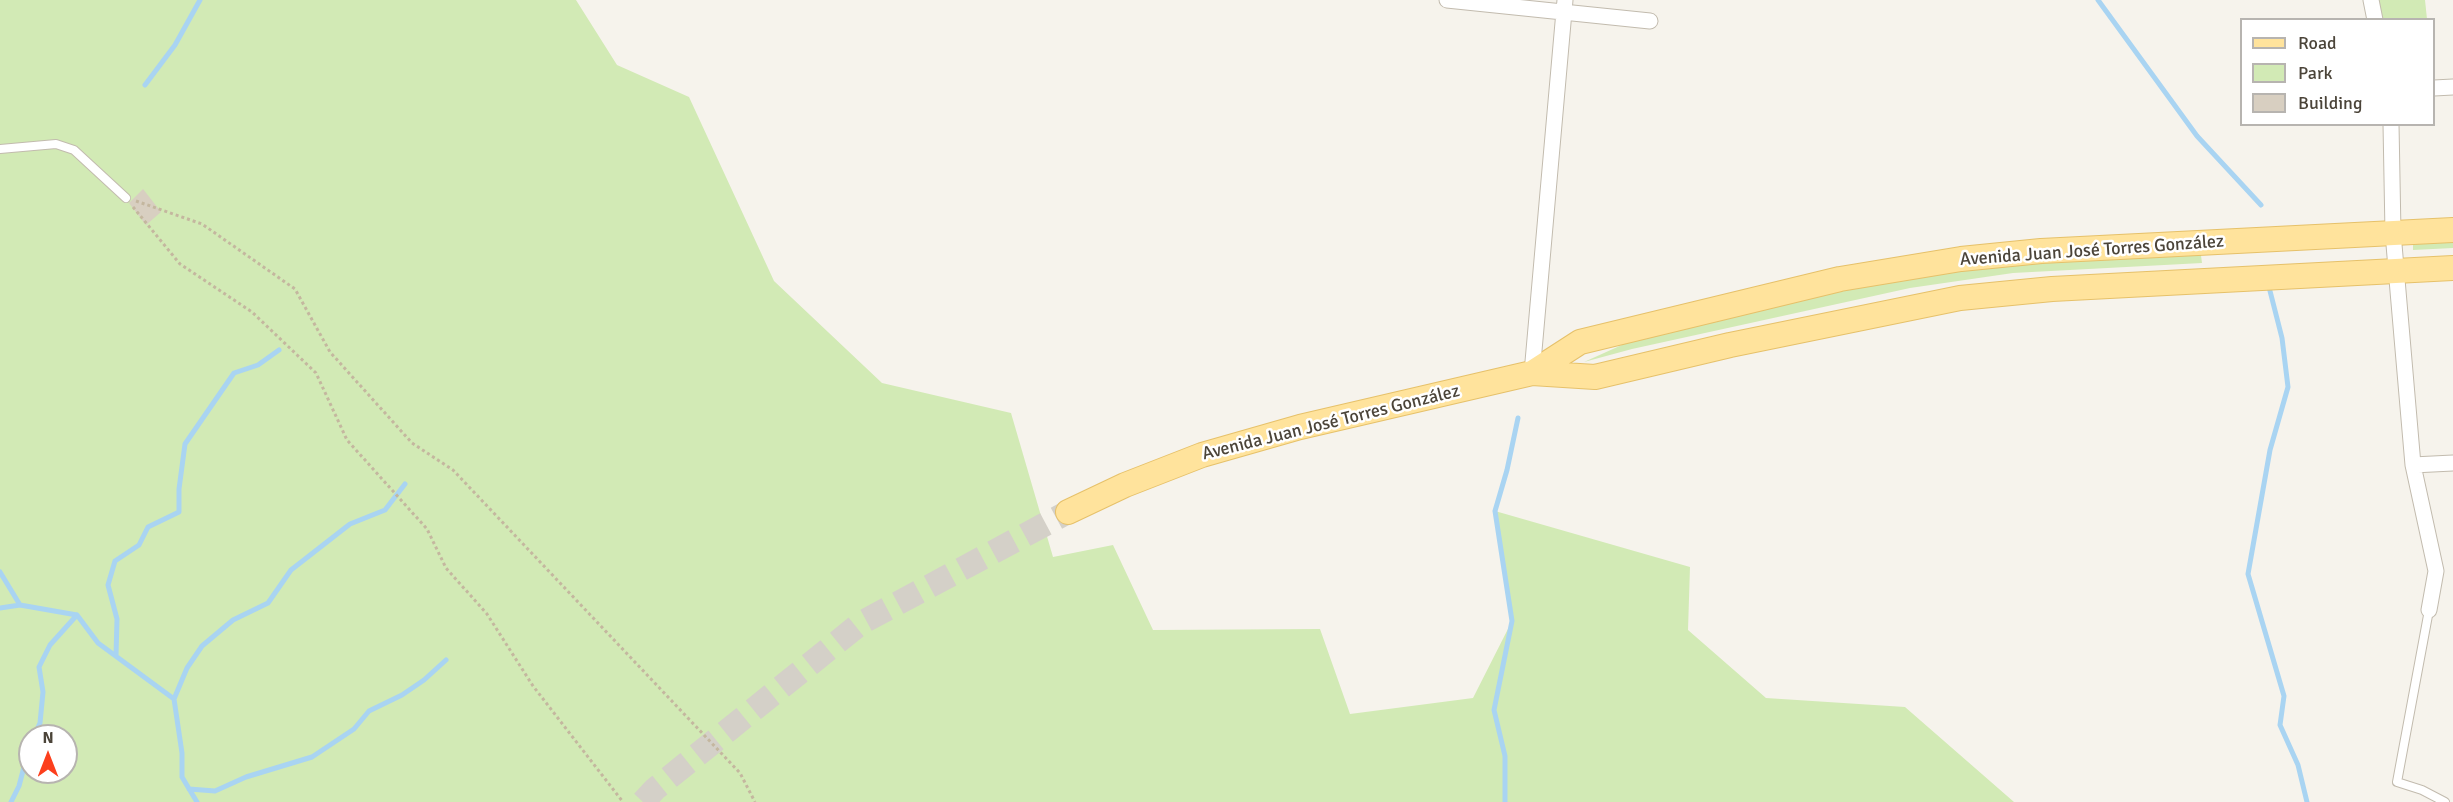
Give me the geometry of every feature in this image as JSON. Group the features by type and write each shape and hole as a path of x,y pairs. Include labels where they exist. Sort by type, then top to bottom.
{"main road":[{"name":"Avenida Juan José Torres González","path":"1532,373 1580,342 1840,279 1961,259 2041,251 2453,230"},
{"path":"2301,238 2303,276"},
{"name":"Avenida Juan José Torres González","path":"1068,512 1125,485 1202,455 1300,428 1532,373 1595,377 1730,345 1960,298 2052,289 2453,268"}],"street":[{"path":"1447,0 1564,6 1650,21"},
{"path":"2371,0 2375,18"},
{"path":"1532,373 1564,6"},
{"path":"2435,88 2453,87"},
{"path":"2391,126 2395,271 2413,465 2436,571 2429,610"},
{"path":"2413,465 2453,463"}],"lane":[{"path":"0,149 56,144 74,150 126,198"},
{"path":"2429,610 2397,782 2422,790 2445,802"}],"path":[{"path":"126,198 180,264 252,312 316,373 347,440 427,529 446,568 487,614 533,686 623,802"},
{"path":"126,198 202,224 295,289 330,352 412,443 453,471 740,773 755,802"}],"green space":[{"path":"0,0 576,0 617,65 689,97 774,281 882,383 1011,413 1053,557 1113,545 1153,630 1320,629 1350,714 1473,698 1512,621 1495,511 1690,567 1688,630 1766,698 1905,707 2014,802 0,802"},
{"path":"2377,0 2425,0 2427,18 2381,18"},
{"path":"2453,234 2453,248 2413,250 2413,236"},
{"path":"2200,248 2202,263 2013,273 1910,288 1632,349 1584,362 1644,335 1929,271"}],"building":[{"path":"143,189 161,212 146,225 129,203"}],"waterway":[{"path":"145,85 175,45 200,0"},
{"path":"2098,0 2197,136 2261,205"},
{"path":"2269,287 2282,338 2288,387 2270,450 2248,574 2284,696 2280,725 2298,765 2307,802"},
{"path":"116,656 117,619 108,585 115,561 139,545 148,527 179,512 179,489 185,444 234,373 258,365 279,350"},
{"path":"1505,802 1505,756 1494,710 1512,621 1495,511 1507,470 1518,418"},
{"path":"174,699 187,668 202,646 233,620 268,603 291,570 350,524 385,510 405,484"},
{"path":"0,572 20,605"},
{"path":"0,608 20,605 77,615 98,643 174,699 182,753 182,777 197,802"},
{"path":"40,724 43,692 39,667 50,645 77,615"},
{"path":"189,789 215,791 246,777 312,757 354,729 369,711 402,695 424,680 446,660"},
{"path":"11,802 20,784"}],"tunnel":[{"path":"643,802 655,789 861,623 1068,512"}]}
